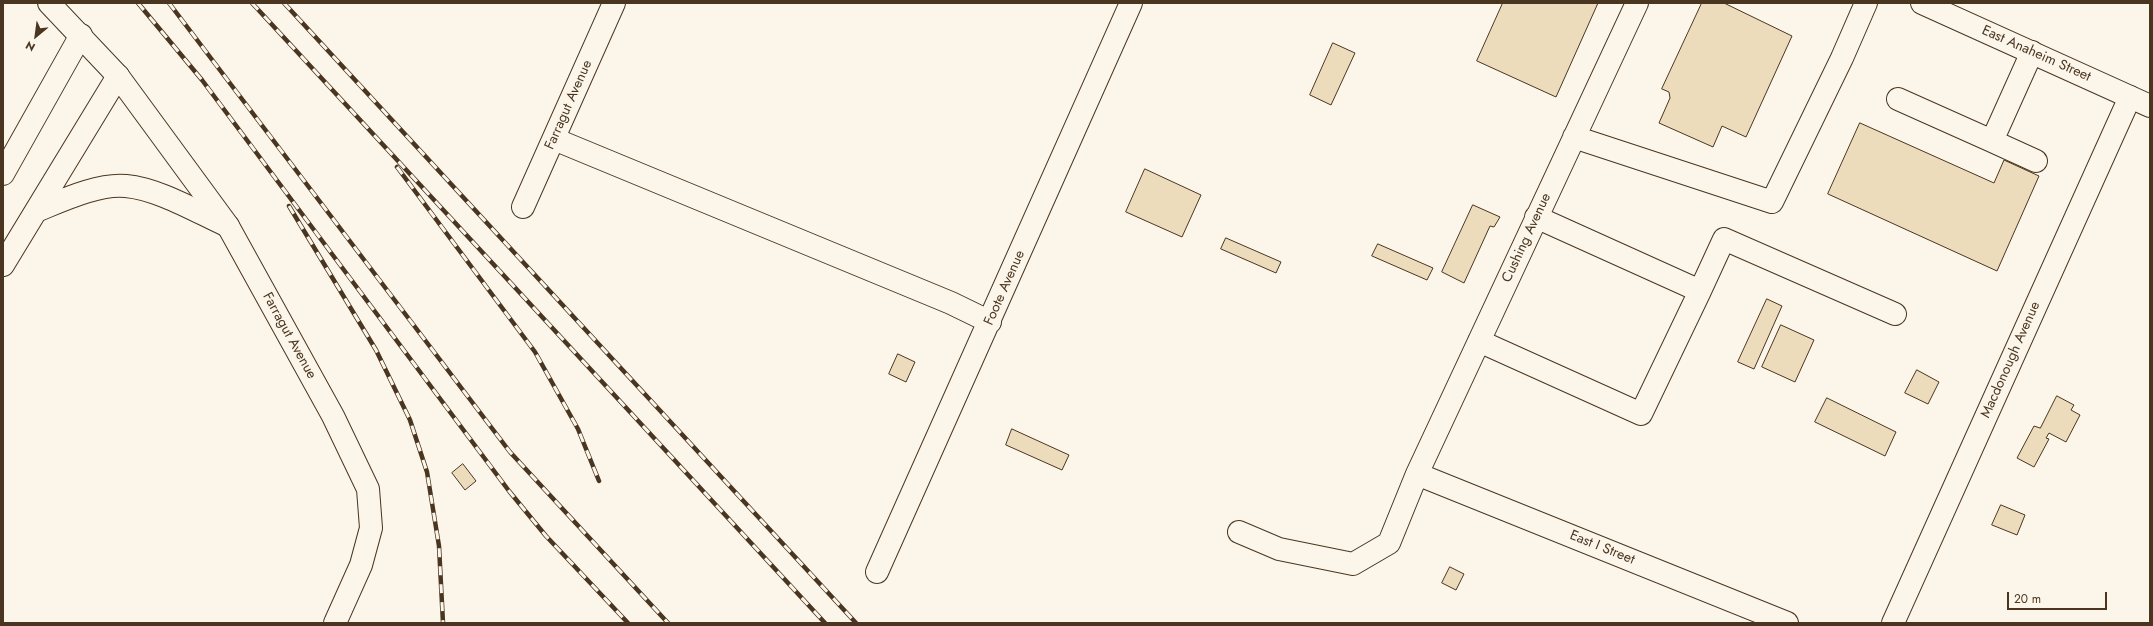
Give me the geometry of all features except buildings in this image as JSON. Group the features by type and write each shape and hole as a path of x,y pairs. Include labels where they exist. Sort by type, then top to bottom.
{"main road":[{"name":"Farragut Avenue","path":"49,3 118,76 228,226 333,416 368,489 371,528 361,564 335,623"},
{"name":"Farragut Avenue","path":"523,207 614,3"},
{"name":"Foote Avenue","path":"877,572 990,322 1131,3"},
{"name":"Cushing Avenue","path":"1238,532 1279,549 1353,564 1389,544 1417,474 1637,3"},
{"path":"1574,136 1772,202 1842,58 1866,3"},
{"name":"East Anaheim Street","path":"1922,3 2150,106"},
{"path":"3,174 80,35"},
{"path":"1992,141 2032,52"},
{"path":"3,265 118,76"},
{"name":"Macdonough Avenue","path":"1893,623 2130,97"},
{"path":"1898,99 2036,161"},
{"path":"554,138 951,303 990,322"},
{"path":"36,211 88,190 125,185 156,194 228,226"},
{"path":"1536,217 1700,291"},
{"path":"1479,341 1641,414 1724,238 1895,314"},
{"name":"East I Street","path":"1417,474 1787,623"}],"railway":[{"path":"138,3 202,80 509,491 546,536 628,623"},
{"path":"169,3 510,452 668,623"},
{"path":"252,3 825,623"},
{"path":"284,3 856,623"},
{"path":"397,167 535,352 578,429 599,481"},
{"path":"289,206 376,350 410,420 427,472 439,546 443,623"}]}
